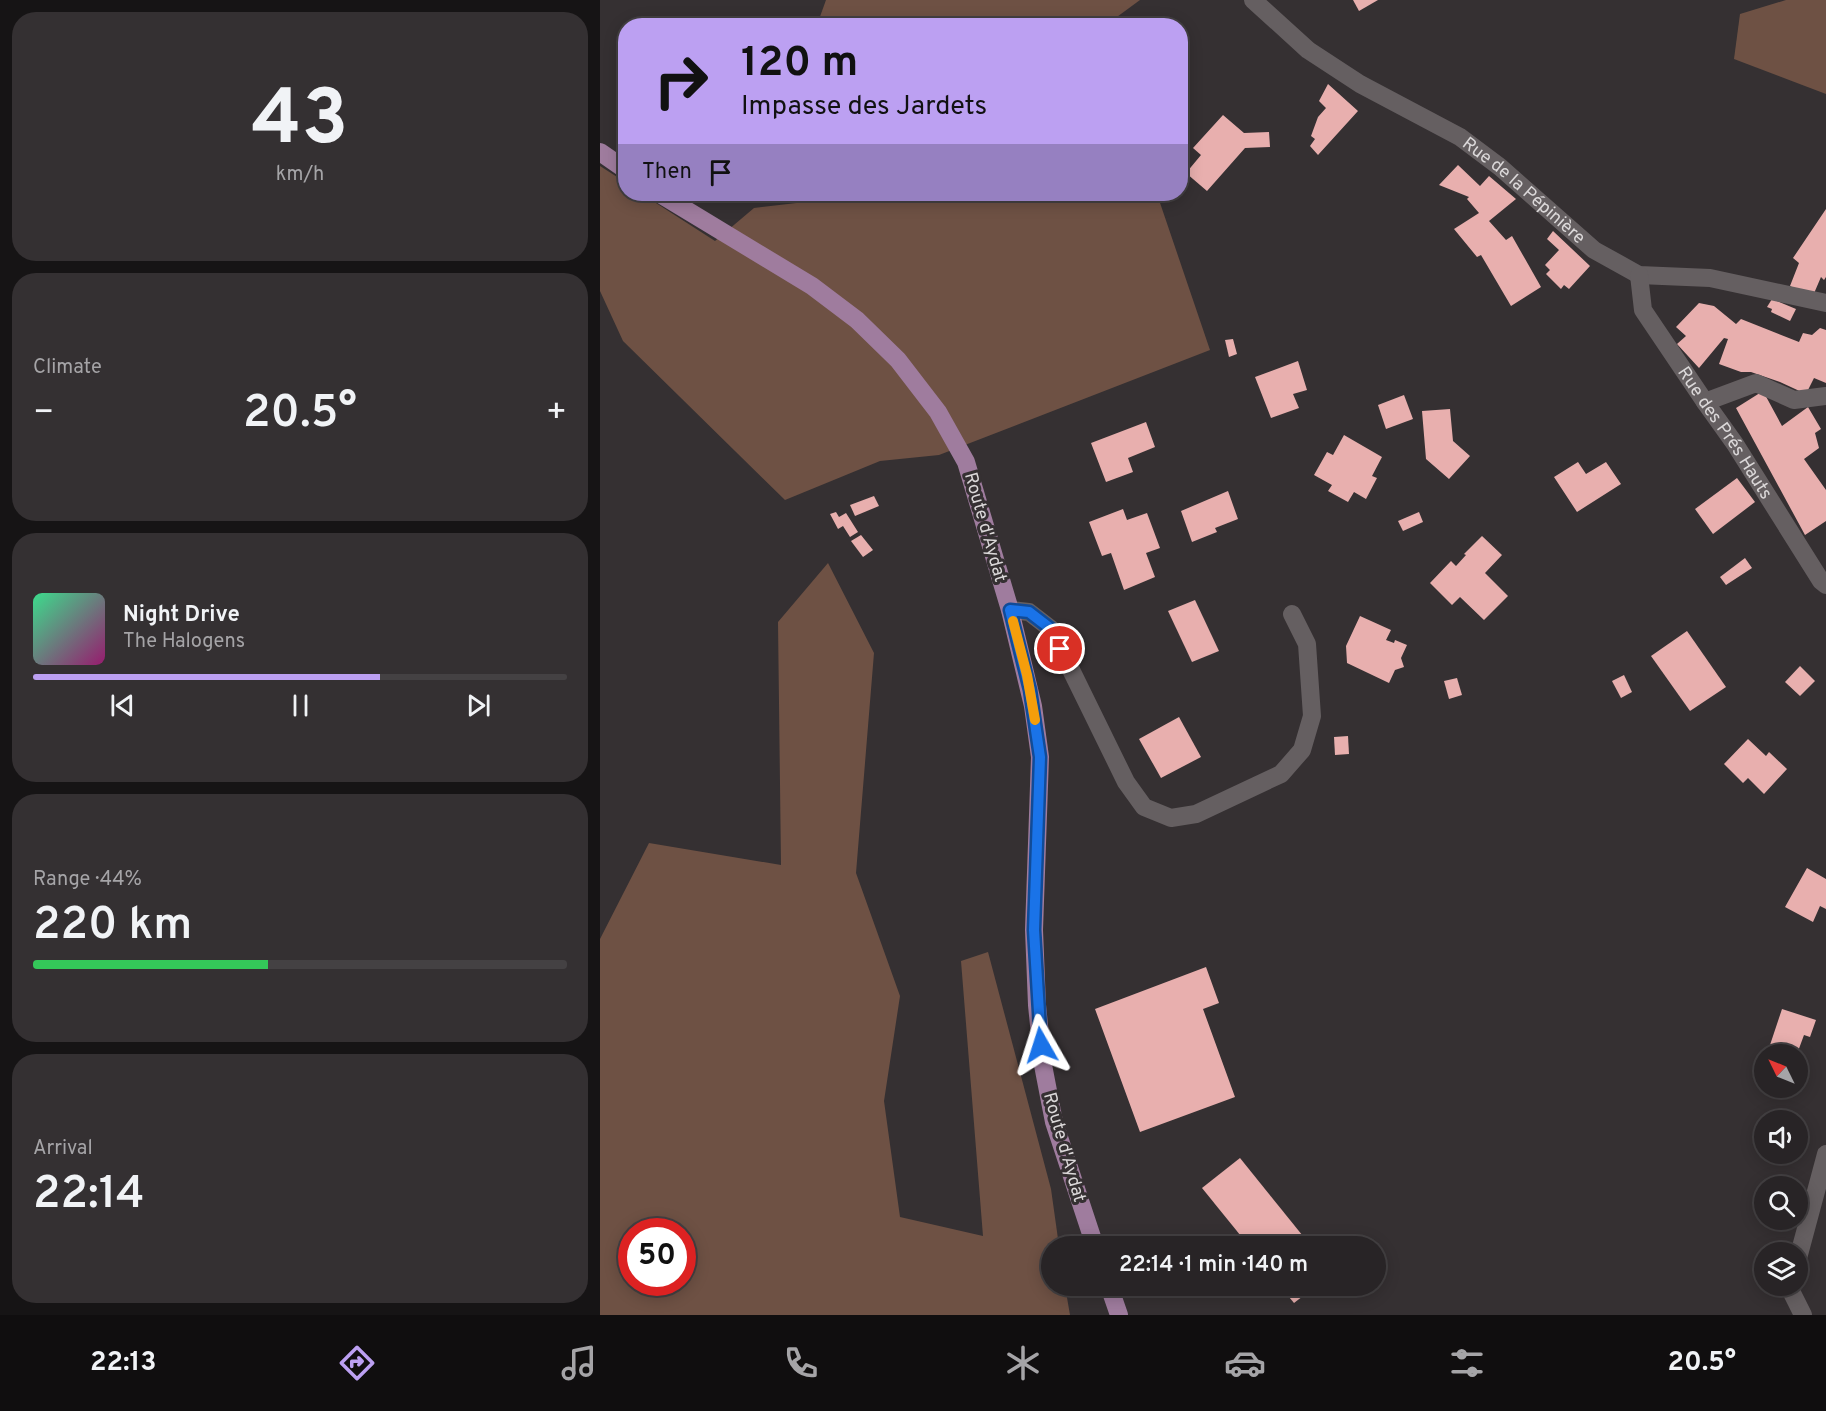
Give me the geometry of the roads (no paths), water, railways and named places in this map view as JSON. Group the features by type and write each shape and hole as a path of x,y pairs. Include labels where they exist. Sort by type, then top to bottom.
{"main road":[{"path":"600,152 618,164"},
{"name":"Route d'Aydat","path":"672,201 812,286 857,320 898,360 938,412 966,462 1010,610 1029,685 1040,757 1034,930 1037,1005 1043,1065 1054,1122 1092,1236"},
{"path":"1112,1296 1119,1315"}],"street":[{"name":"Rue de la Pépinière","path":"1253,0 1308,50 1360,84 1417,112 1460,137 1500,167 1594,250 1639,275 1710,278 1826,303"},
{"name":"Rue des Prés Hauts","path":"1639,275 1643,309 1735,444 1821,581 1826,585"},
{"path":"1705,402 1755,382 1794,400 1826,396"},
{"path":"1010,610 1029,612 1051,629 1126,782 1144,807 1171,818 1196,814 1281,774 1302,750 1312,716 1307,644 1292,614"},
{"path":"1802,1242 1826,1154"},
{"path":"1794,1296 1803,1315"}]}
